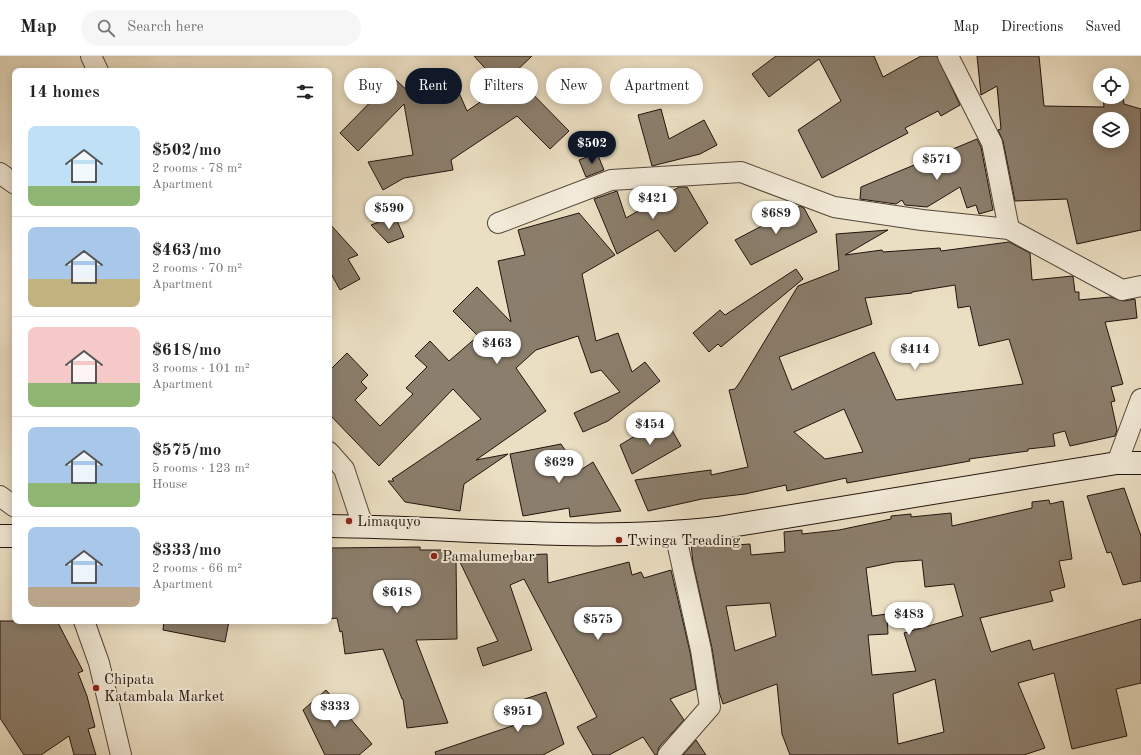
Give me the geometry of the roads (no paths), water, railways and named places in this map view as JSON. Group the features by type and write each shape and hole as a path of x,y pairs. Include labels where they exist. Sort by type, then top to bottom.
{"street":[{"path":"91,56 97,68"},
{"path":"948,56 992,143 1009,229"},
{"path":"498,223 611,180 741,172 834,207 922,220 1009,229 1122,290 1141,286"},
{"path":"0,173 12,182"},
{"path":"1117,463 1141,399"},
{"path":"332,455 344,469 363,526"},
{"path":"332,526 363,526 533,534 675,533 725,527 1117,463 1141,463"},
{"path":"0,496 12,505"},
{"path":"668,755 710,707 701,650 675,533"},
{"path":"0,536 12,536"},
{"path":"85,624 98,663 121,755"}],"place":[{"name":"Limaquyo","path":"349,521"},
{"name":"Twinga Treading","path":"619,540"},
{"name":"Pamalume bar","path":"434,556"},
{"name":"Chipata Katambala Market","path":"96,688"}]}
